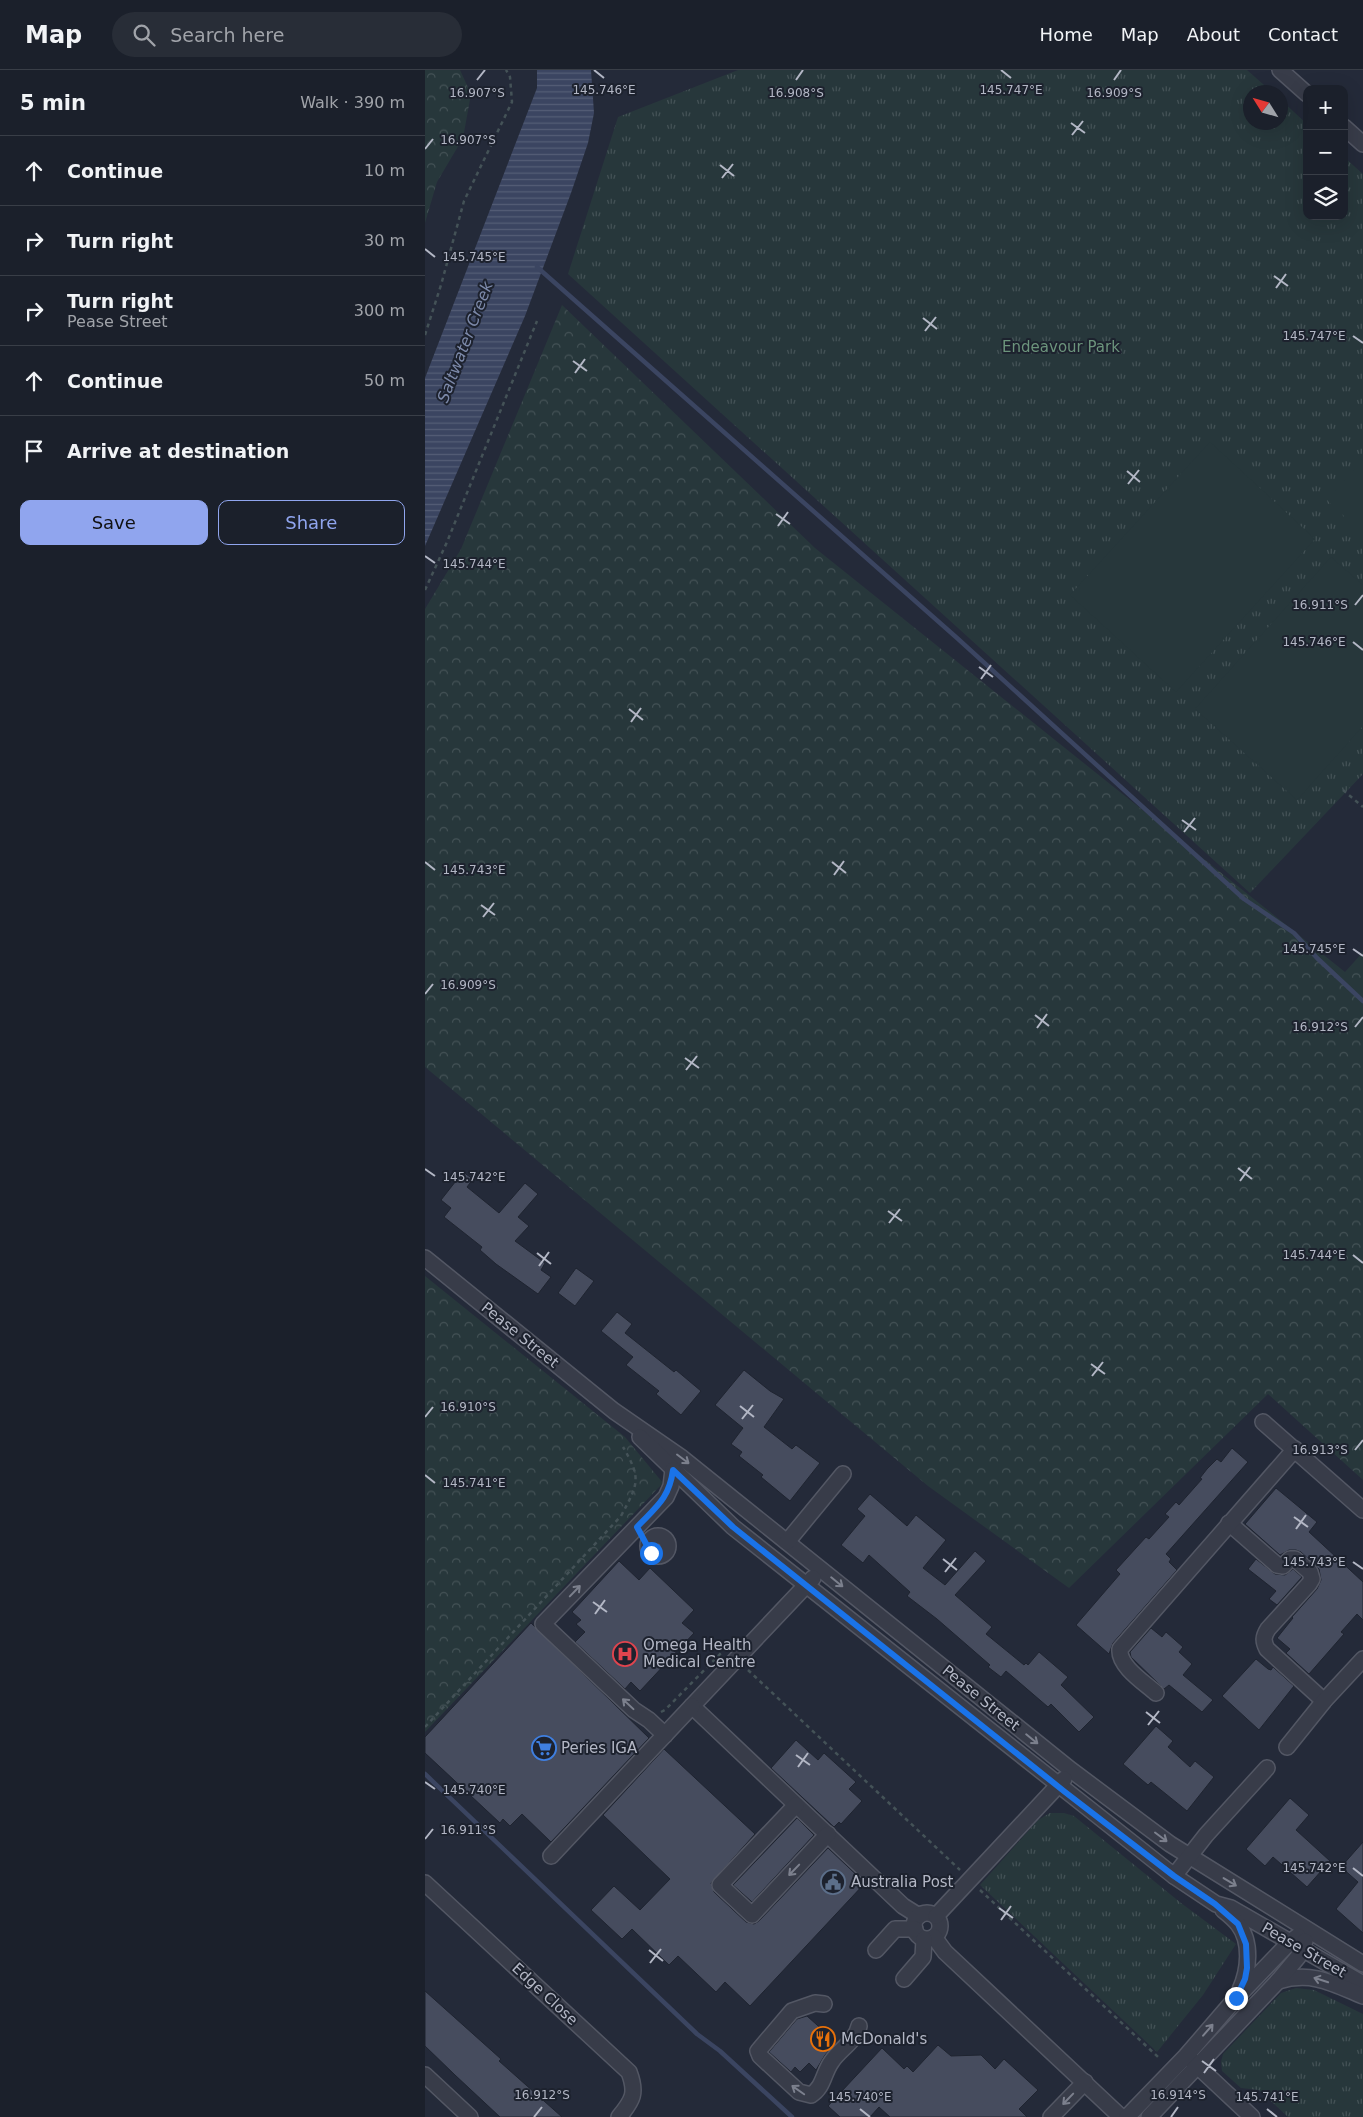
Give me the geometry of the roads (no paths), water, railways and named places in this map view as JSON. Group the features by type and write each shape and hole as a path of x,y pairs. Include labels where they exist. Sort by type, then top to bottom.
{"street":[{"path":"1280,70 1303,90"},
{"path":"1347,130 1363,144"},
{"name":"Pease Street","path":"425,1258 615,1411 683,1458 1071,1770 1189,1857 1363,1964"},
{"name":"Pease Street","path":"615,1411 733,1527 1174,1876 1215,1904 1231,1908 1363,1984"},
{"path":"1263,1422 1363,1510"},
{"path":"1156,1694 1124,1664 1119,1655 1120,1649 1295,1450"},
{"path":"665,1736 649,1720 633,1710 543,1624 666,1497 671,1486 673,1470"},
{"path":"787,1542 843,1474"},
{"path":"1229,1523 1277,1565 1283,1566 1290,1559 1295,1559 1310,1572 1311,1579 1309,1584 1268,1629 1264,1636 1264,1643 1267,1649 1324,1701"},
{"path":"637,1527 648,1548"},
{"path":"551,1856 821,1569"},
{"path":"1287,1747 1324,1701 1363,1659"},
{"path":"692,1706 903,1906 945,1952 1121,2117"},
{"path":"1174,1876 1267,1768"},
{"path":"936,1916 1071,1770"},
{"path":"796,1805 720,1886 751,1915 828,1834"},
{"name":"Edge Close","path":"425,1883 629,2072 634,2092 630,2103 619,2117"},
{"path":"1215,1904 1238,1924 1246,1944 1247,1968 1245,1979 1236,1998"},
{"path":"876,1950 895,1929 923,1930 940,1929 936,1916 925,1913 923,1930 923,1957 904,1979"},
{"path":"1127,2117 1186,2056 1236,1998 1296,1945 1308,1930"},
{"path":"1149,2117 1278,1982 1296,1945"},
{"path":"1278,1982 1291,1977 1309,1976 1319,1978 1363,1996"},
{"path":"824,2004 815,2003 792,2011 758,2051 766,2062 803,2095 811,2096 820,2087 832,2060 858,2030"},
{"path":"1186,2056 1252,2117"},
{"path":"425,2075 470,2117"},
{"path":"1051,2117 1085,2082"}],"water":[{"name":"Saltwater Creek","path":"537,70 591,70 594,113 588,143 525,316 425,546 425,378 537,88"}],"waterway":[{"path":"537,267 957,638 1244,899 1294,933 1317,958 1363,1001"},
{"path":"425,1774 697,2034 720,2051 792,2117"}],"place":[{"name":"Omega Health Medical Centre","path":"625,1654"},
{"name":"Peries IGA","path":"544,1748"},
{"name":"Australia Post","path":"833,1882"},
{"name":"McDonald's","path":"823,2039"}],"park label":[{"name":"Endeavour Park","path":"1061,347"}]}
